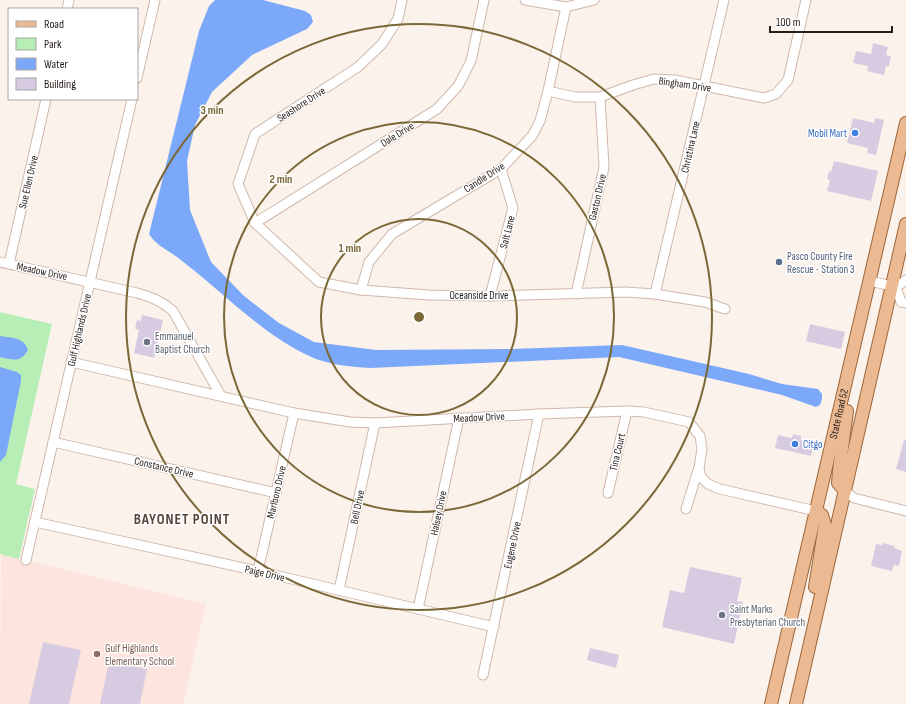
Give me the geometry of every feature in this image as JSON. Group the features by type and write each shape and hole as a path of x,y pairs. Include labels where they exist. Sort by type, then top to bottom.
{"main road":[{"name":"State Road 52","path":"771,704 906,123"},
{"name":"State Road 52","path":"796,704 894,286 906,224"},
{"path":"845,491 838,483 851,387 852,358"},
{"path":"812,632 811,610 825,525 822,514 816,511"}],"street":[{"path":"138,74 155,0"},
{"name":"Seashore Drive","path":"255,223 238,184 255,134 358,67 382,44 398,19 402,0"},
{"name":"Dale Drive","path":"255,223 437,110 458,86 471,60 484,0"},
{"path":"525,0 566,7 594,0"},
{"name":"Christina Lane","path":"656,294 724,0"},
{"name":"Bingham Drive","path":"548,91 575,97 600,98 633,85 654,79 675,80 704,85 764,98 776,94 788,80 806,0"},
{"name":"Candle Drive","path":"362,290 369,262 392,234 501,169 532,136 540,121 548,91 566,7"},
{"name":"Gaston Drive","path":"576,294 604,167 600,98"},
{"name":"Sue Ellen Drive","path":"4,263 46,100"},
{"name":"Gulf Highlands Drive","path":"26,560 132,100"},
{"name":"Salt Lane","path":"490,296 513,208 501,169"},
{"name":"Oceanside Drive","path":"255,223 319,282 362,290 429,295 490,296 626,292 656,294 705,302 725,309"},
{"name":"Meadow Drive","path":"4,263 153,298 165,304 173,311 221,396"},
{"path":"870,281 894,286 906,280"},
{"path":"894,286 902,302 906,303"},
{"name":"Meadow Drive","path":"71,362 294,413 350,422 375,423 627,411 644,412 689,422 700,436 702,450 699,468 686,509"},
{"name":"Tina Court","path":"608,493 627,411"},
{"name":"Marlboro Drive","path":"258,571 294,413"},
{"name":"Eugene Drive","path":"483,676 539,414"},
{"name":"Halsey Drive","path":"418,609 459,418"},
{"name":"Bell Drive","path":"339,590 375,423"},
{"name":"Constance Drive","path":"53,442 276,493"},
{"path":"699,468 701,477 708,484 720,489 816,511"},
{"path":"845,491 854,498 906,511"},
{"name":"Paige Drive","path":"35,522 258,571 494,627"}],"shaded area":[{"name":"Gulf Highlands Elementary School","path":"1,554 206,604 183,704 0,704"}],"green space":[{"path":"0,312 52,324 16,484 35,489 19,559 0,554"}],"water":[{"path":"215,0 263,0 305,11 311,15 313,22 307,29 252,55 212,92 195,125 187,161 190,210 211,262 244,296 279,323 314,342 376,350 512,349 622,345 749,374 782,384 818,389 822,394 820,405 816,407 782,395 619,357 370,368 322,361 283,342 253,320 182,261 157,243 149,234 199,31 209,6"},
{"path":"0,336 21,340 28,350 22,357 16,360 0,357"},
{"path":"0,367 17,372 21,375 21,381 6,455 0,462"}],"building":[{"path":"873,43 888,47 886,55 891,56 889,66 886,66 884,75 867,71 868,66 853,63 856,51 871,54"},
{"path":"853,118 874,123 875,118 884,120 876,155 867,153 868,148 847,143"},
{"path":"834,161 878,171 871,201 827,191 830,180 827,179"},
{"name":"Emmanuel Baptist Church","path":"142,315 163,320 154,358 134,353 139,330 135,329 137,320 141,321"},
{"path":"810,324 845,332 841,349 806,341"},
{"name":"Citgo","path":"793,434 801,436 801,440 814,443 811,456 775,448 778,435 792,438"},
{"path":"904,440 906,440 906,472 896,469"},
{"path":"883,543 895,546 894,548 902,551 899,566 894,565 892,571 871,566 876,544 882,545"},
{"name":"Saint Marks Presbyterian Church","path":"690,567 742,578 737,601 743,602 734,644 662,627 670,590 684,593"},
{"path":"43,642 81,650 69,704 29,704"},
{"path":"590,648 619,655 616,668 587,660"},
{"path":"110,657 125,661 124,664 147,669 140,704 100,704"}],"place":[{"name":"Mobil Mart","path":"855,133"},
{"name":"Pasco County Fire Rescue - Station 3","path":"779,262"},
{"name":"Emmanuel Baptist Church","path":"147,342"},
{"name":"Citgo","path":"795,444"},
{"name":"Saint Marks Presbyterian Church","path":"722,615"},
{"name":"Gulf Highlands Elementary School","path":"97,654"}],"district":[{"name":"BAYONET POINT","path":"182,519"}]}
